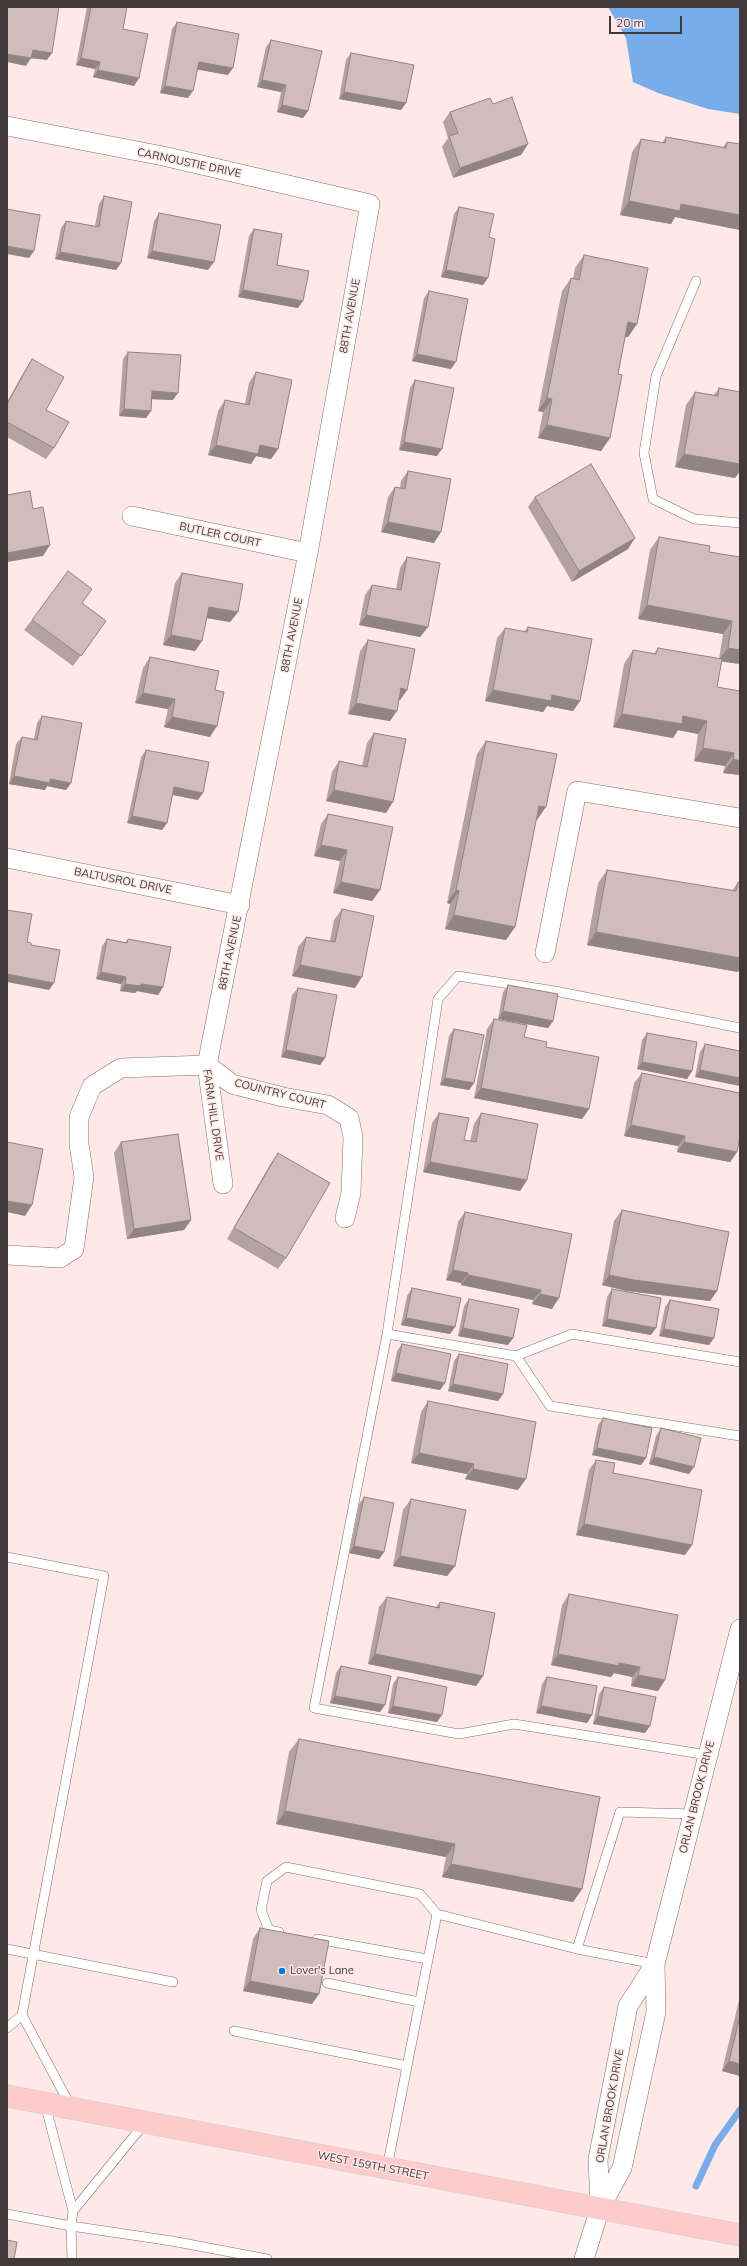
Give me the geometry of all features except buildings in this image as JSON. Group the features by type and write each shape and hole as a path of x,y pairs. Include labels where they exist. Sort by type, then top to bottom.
{"main road":[{"name":"WEST 159TH STREET","path":"7,2096 740,2235"}],"street":[{"name":"CARNOUSTIE DRIVE","path":"7,126 163,156 370,204"},
{"name":"88TH AVENUE","path":"207,1064 240,904 308,553 370,204"},
{"name":"BUTLER COURT","path":"132,516 308,553"},
{"path":"545,953 577,790 740,818"},
{"name":"BALTUSROL DRIVE","path":"7,858 240,904"},
{"name":"FARM HILL DRIVE","path":"7,1255 60,1258 74,1249 84,1177 79,1144 79,1117 92,1086 121,1068 207,1064 223,1184"},
{"name":"COUNTRY COURT","path":"207,1064 232,1084 283,1097 328,1105 349,1118 353,1137 351,1193 345,1218"},
{"name":"ORLAN BROOK DRIVE","path":"584,2259 600,2208 622,2168 656,2012 655,1964 740,1629"},
{"name":"ORLAN BROOK DRIVE","path":"600,2208 598,2158 628,2006 655,1964"}],"lane":[{"path":"696,280 656,376 644,454 653,499 694,519 740,523"},
{"path":"708,1755 514,1724 459,1734 314,1708 387,1334 438,999 458,976 555,991 740,1028"},
{"path":"387,1334 516,1356 572,1334 740,1362"},
{"path":"516,1356 550,1406 740,1436"},
{"path":"7,1557 104,1576 22,2015 7,2028"},
{"path":"577,1949 620,1812 693,1814"},
{"path":"292,1934 269,1930 261,1910 267,1881 286,1867 420,1894 437,1914 577,1949 655,1964"},
{"path":"387,2168 437,1914"},
{"path":"307,1937 427,1959"},
{"path":"7,1948 173,1982"},
{"path":"327,1983 419,2002"},
{"path":"22,2015 71,2108"},
{"path":"234,2032 407,2066"},
{"path":"45,2103 73,2211 71,2226 72,2259"},
{"path":"73,2211 145,2122"},
{"path":"7,2214 71,2226 172,2241 267,2259"}],"water":[{"path":"608,7 740,7 740,114 708,109 658,93 633,82 626,38"}],"waterway":[{"path":"696,2186 715,2145 740,2110"}],"place":[{"name":"Lover's Lane","path":"282,1971"}]}
